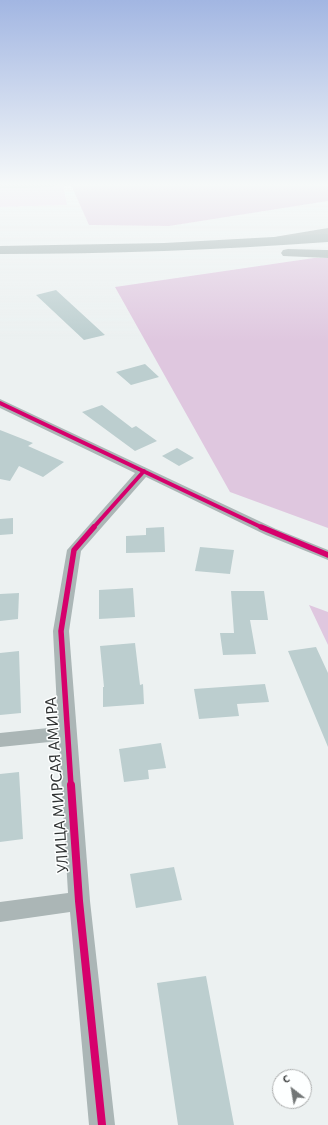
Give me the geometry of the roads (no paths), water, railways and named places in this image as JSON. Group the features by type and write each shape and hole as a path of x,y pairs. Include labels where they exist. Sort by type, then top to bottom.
{"highway":[{"path":"0,250 84,250 266,243 328,238"},
{"path":"0,261 80,261 288,253 328,250"}],"main road":[{"path":"266,243 303,236"},
{"path":"288,253 328,254"}],"street":[{"path":"0,403 271,532 328,555"},
{"name":"УЛИЦА МИРСАЯ АМИРА","path":"102,1125 79,900 61,631 74,550 144,471"},
{"path":"0,740 69,733"},
{"path":"0,912 79,900"}]}
